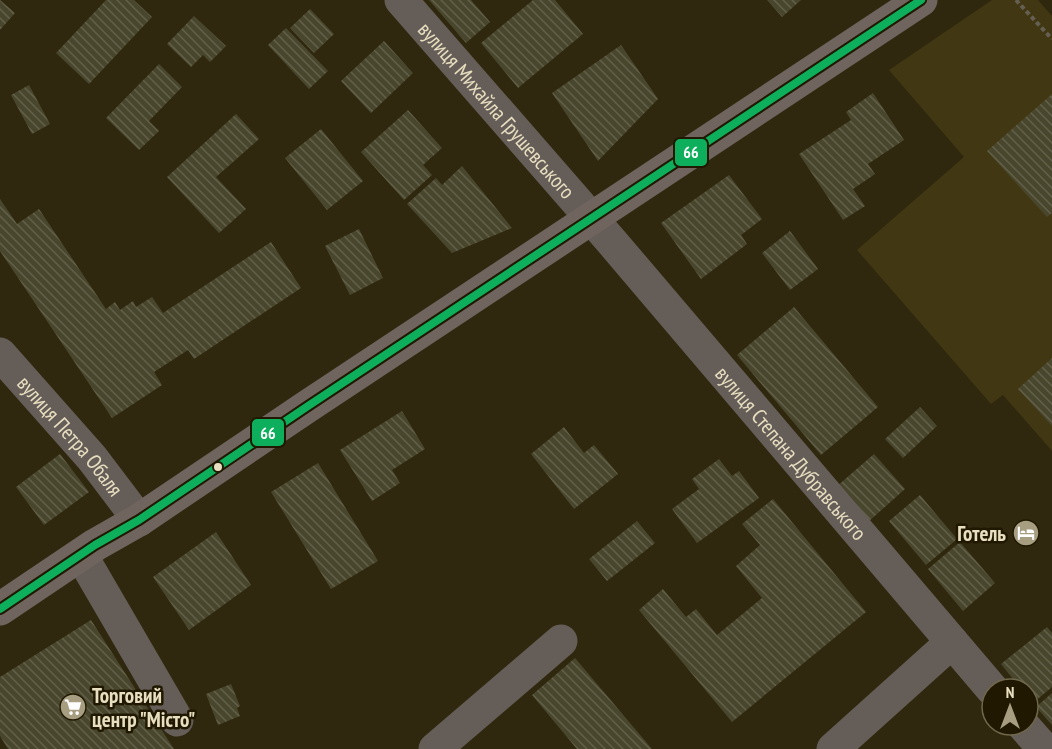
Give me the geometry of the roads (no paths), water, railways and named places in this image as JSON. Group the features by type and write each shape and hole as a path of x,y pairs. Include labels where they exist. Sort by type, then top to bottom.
{"main road":[{"path":"0,609 139,520 921,0"}],"street":[{"name":"вулиця Михайла Грушевського","path":"401,0 591,219"},
{"name":"вулиця Степана Дубравського","path":"591,219 982,677"},
{"name":"вулиця Петра Обаля","path":"0,354 92,458 139,520"},
{"path":"81,555 177,720"},
{"path":"435,749 561,641"},
{"path":"833,749 952,642"},
{"path":"1034,737 1044,749"}],"place":[{"name":"Готель","path":"1026,533"},
{"name":"Торговий центр \"Місто\"","path":"73,707"}]}
